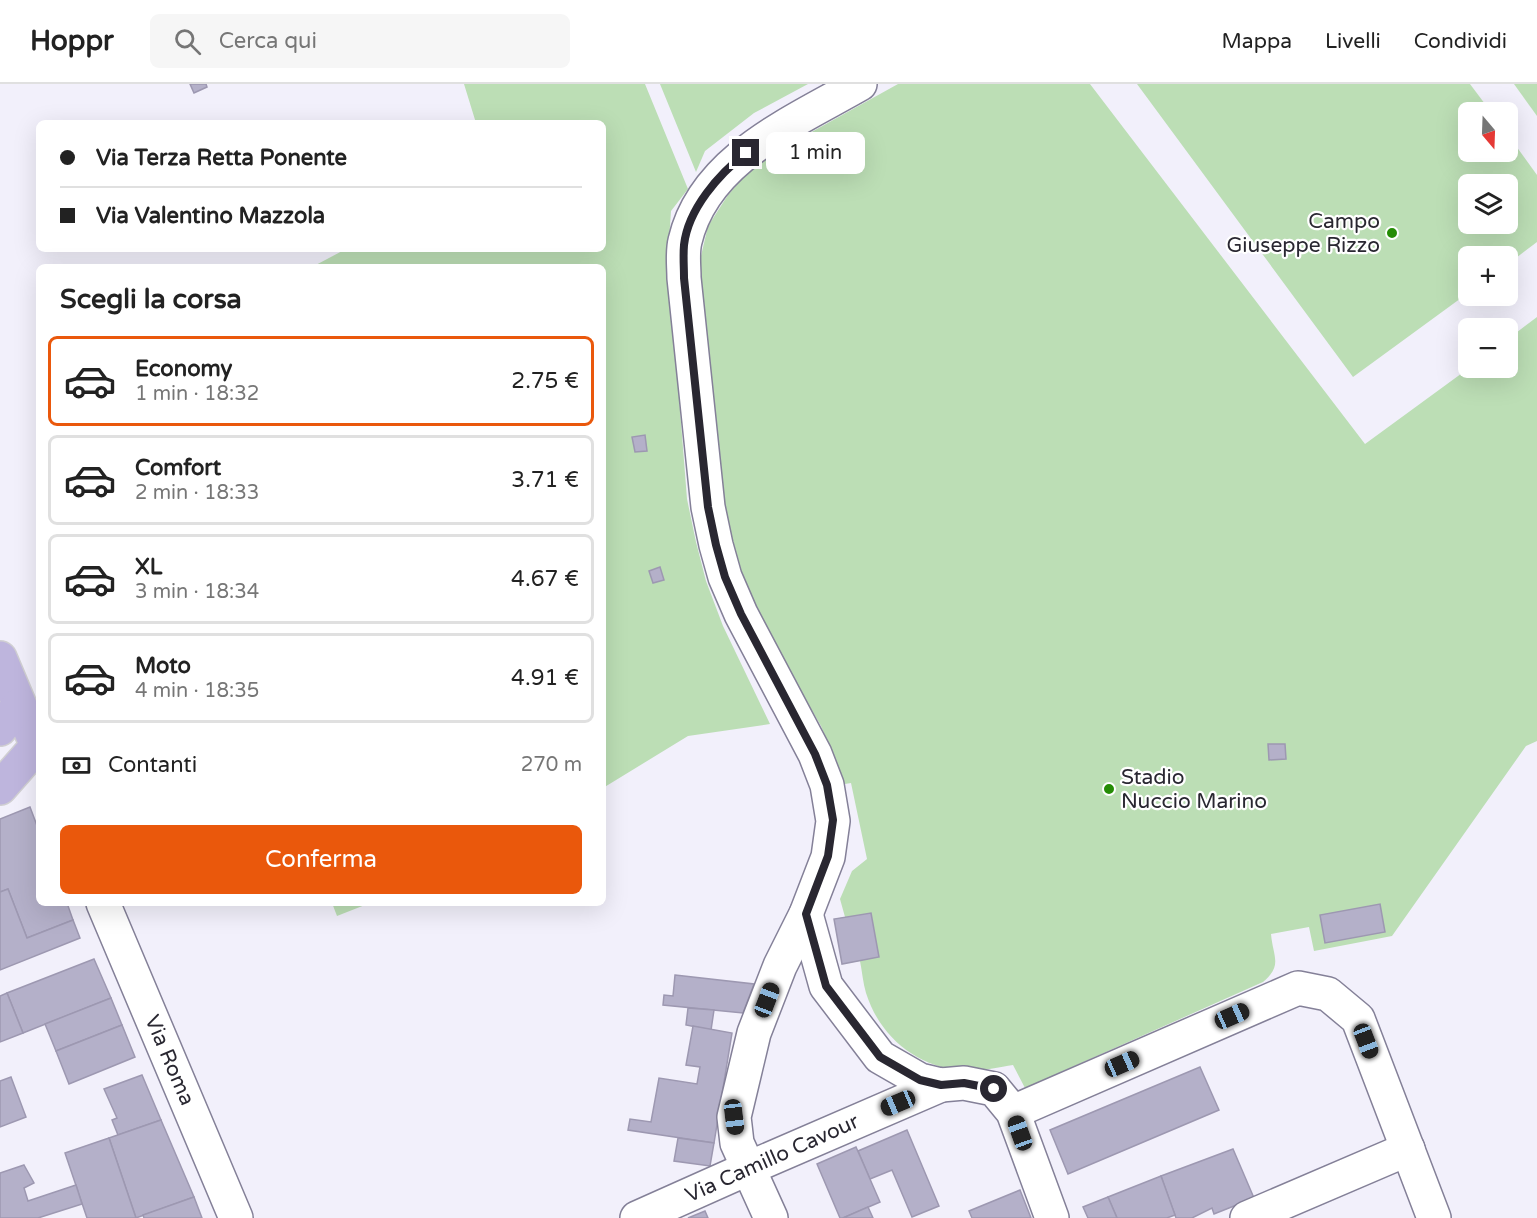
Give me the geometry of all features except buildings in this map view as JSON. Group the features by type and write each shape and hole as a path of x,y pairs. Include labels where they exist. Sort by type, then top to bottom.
{"main road":[{"path":"1,661 10,717 36,746"},
{"path":"0,788 36,750"}],"street":[{"path":"771,1218 737,1143 734,1117 754,1033 780,966 806,914 828,856 833,820 827,785 815,754 741,614 725,577 716,545 708,507 684,278 684,243 692,218 709,189 730,166 762,140 860,84"},
{"name":"Via Roma","path":"104,906 236,1218"},
{"path":"806,914 826,986 880,1057 920,1080 941,1085 964,1083 994,1089 1012,1112 1052,1218"},
{"path":"1012,1112 1298,988 1328,994 1358,1019 1434,1218"},
{"name":"Via Camillo Cavour","path":"637,1218 941,1085"},
{"path":"1247,1218 1408,1149"}],"green space":[{"path":"464,84 645,84 688,189 671,211 668,257 687,499 706,581 723,626 770,724 688,736 606,786 606,264 318,264 340,252 606,252 606,120 475,120"},
{"path":"660,84 808,84 754,113 705,151 696,172"},
{"path":"898,84 1090,84 1365,444 1458,376 1458,378 1518,378 1518,331 1537,317 1537,741 1526,746 1392,936 1314,951 1309,927 1271,934 1275,965 1273,971 1263,982 1025,1088 1013,1065 980,1071 945,1068 915,1056 890,1036 872,1009 863,981 860,961 842,964 834,919 845,917 840,899 852,871 867,859 851,783 839,785 838,767 821,726 756,614 740,573 728,530 700,285 701,256 708,226 728,195 748,172 781,149"},
{"name":"Campo Giuseppe Rizzo","path":"1137,84 1470,84 1484,102 1458,102 1458,162 1518,162 1518,149 1537,175 1537,242 1518,256 1518,246 1458,246 1458,300 1353,377"},
{"path":"1514,84 1537,84 1537,116"},
{"path":"333,906 362,906 337,916"}],"place":[{"name":"Campo Giuseppe Rizzo","path":"1392,233"},
{"name":"Stadio Nuccio Marino","path":"1109,789"}],"route":[{"path":"746,153 730,166 709,189 692,218 684,243 684,278 708,507 725,577 741,614 815,754 827,785 833,820 828,856 806,914 826,986 880,1057 920,1080 941,1085 964,1083 994,1089"}]}
